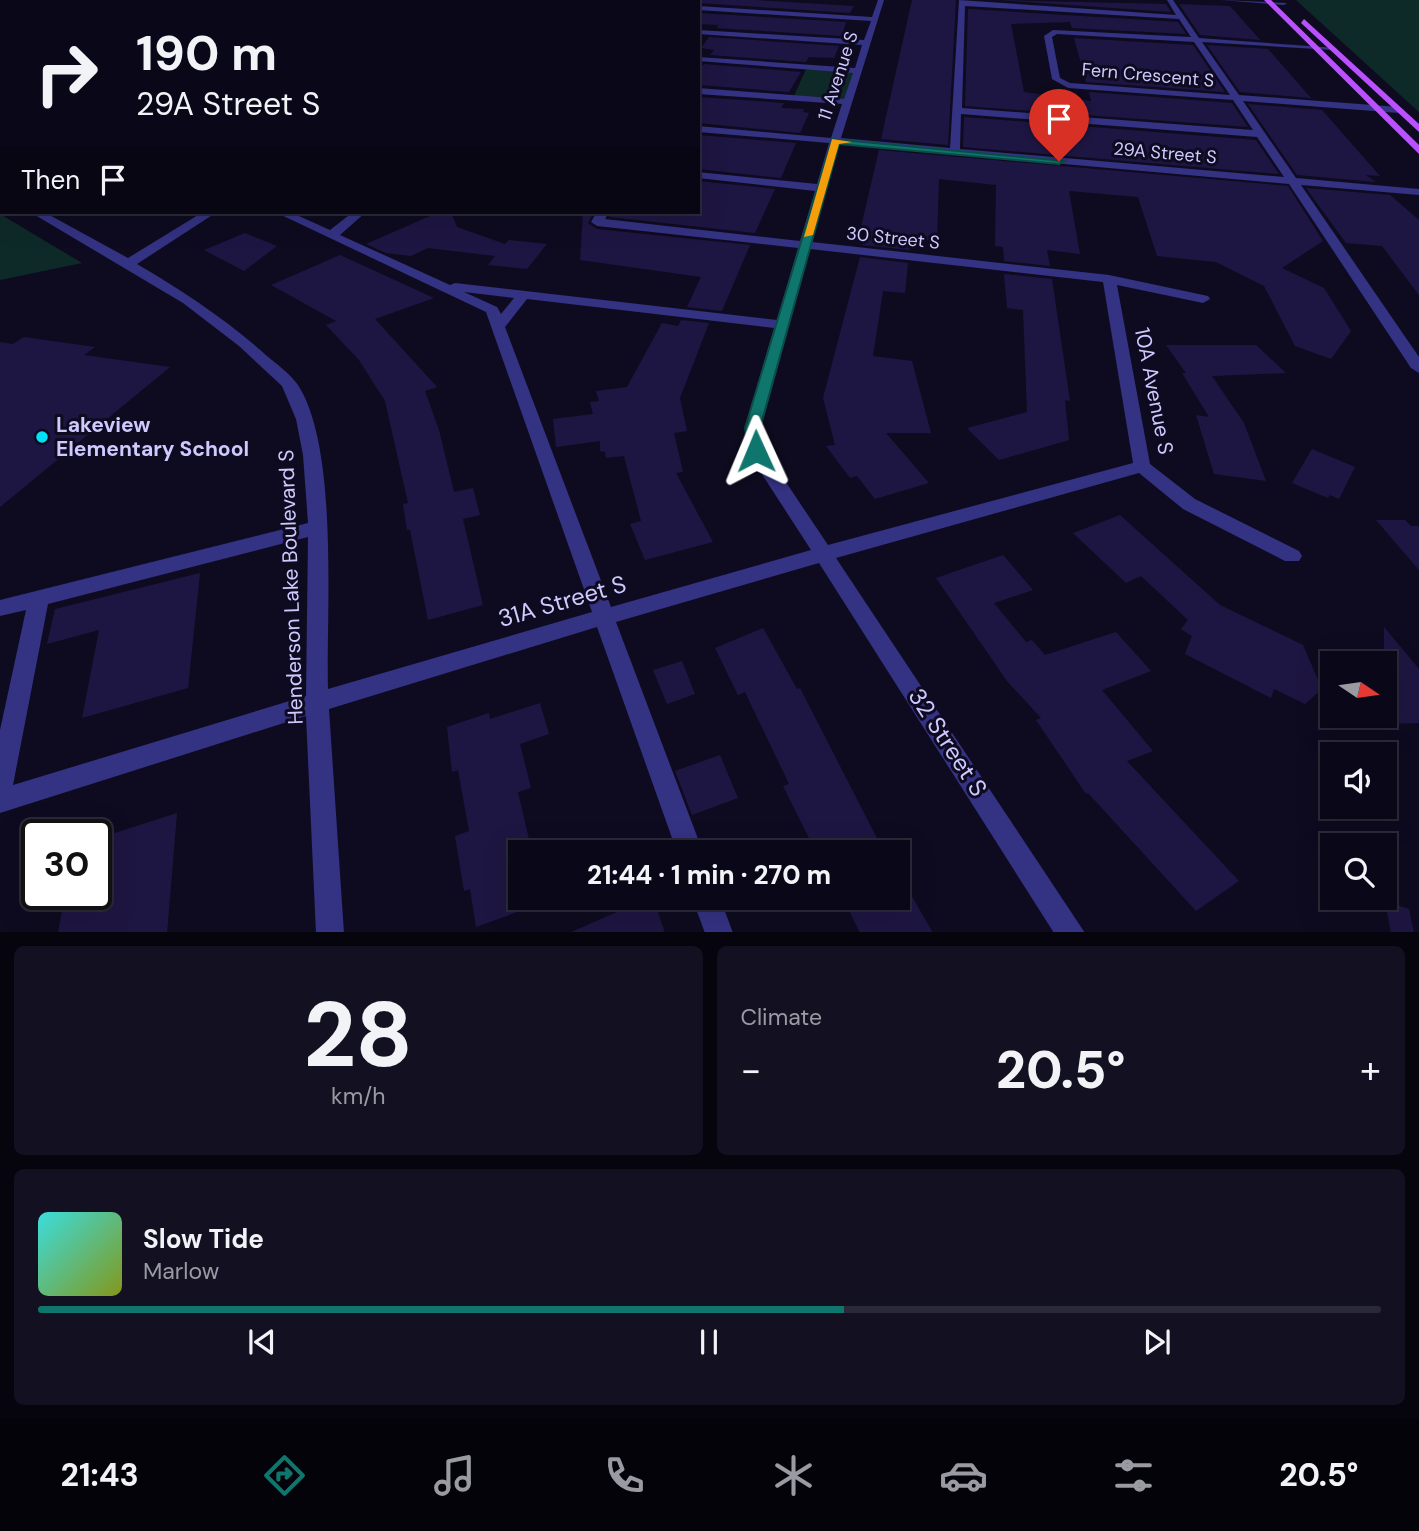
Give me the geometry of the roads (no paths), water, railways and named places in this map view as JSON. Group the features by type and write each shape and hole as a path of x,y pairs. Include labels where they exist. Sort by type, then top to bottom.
{"main road":[{"path":"1268,1 1419,151"},
{"path":"1283,2 1419,129"}],"street":[{"name":"11 Avenue S","path":"824,552 756,451 752,428 835,141 881,0"},
{"path":"1170,0 1419,368"},
{"path":"1223,0 1283,2"},
{"path":"955,152 962,2 1181,17"},
{"path":"700,8 875,19"},
{"path":"700,32 868,43"},
{"name":"Fern Crescent S","path":"1333,48 1072,32 1056,32 1048,36 1056,79 1068,85 1398,110"},
{"path":"700,59 858,71"},
{"path":"700,91 848,103"},
{"path":"959,111 1263,134"},
{"name":"29A Street S","path":"700,129 1419,192"},
{"path":"700,176 822,187"},
{"name":"Henderson Lake Boulevard S","path":"40,214 128,264 215,319 253,349 292,388 312,446 316,528 317,701 330,932"},
{"path":"128,264 208,214"},
{"path":"285,214 492,310 686,840"},
{"path":"331,236 358,214"},
{"name":"30 Street S","path":"602,214 597,222 1109,279 1203,299"},
{"name":"10A Avenue S","path":"1109,279 1142,466 1189,504 1292,556"},
{"path":"439,286 782,325"},
{"path":"498,327 523,295"},
{"name":"31A Street S","path":"0,801 317,701 604,615 1142,466"},
{"path":"0,608 316,528"},
{"name":"32 Street S","path":"824,552 1070,932"},
{"path":"0,788 39,598"},
{"path":"710,910 719,932"}],"place":[{"name":"Lakeview Elementary School","path":"42,437"}]}
